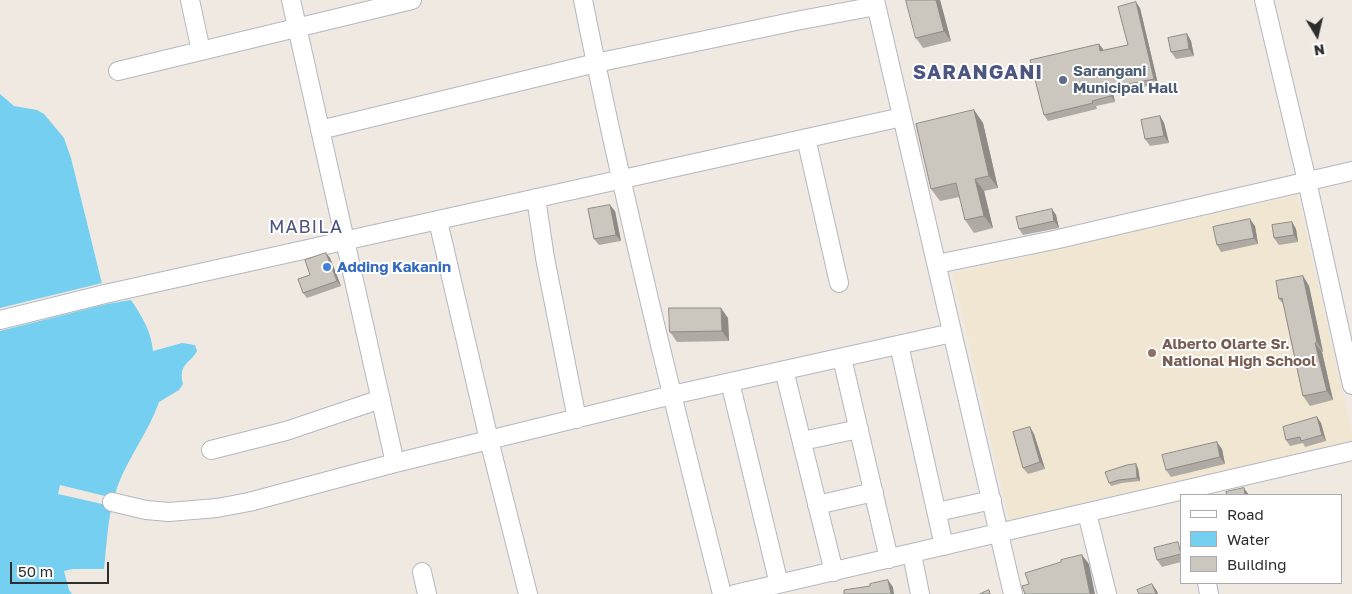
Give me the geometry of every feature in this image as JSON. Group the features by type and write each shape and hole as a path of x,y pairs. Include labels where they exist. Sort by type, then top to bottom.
{"street":[{"path":"190,0 202,51"},
{"path":"291,0 395,463"},
{"path":"118,71 297,28 390,3 412,0"},
{"path":"583,0 672,395 722,594"},
{"path":"1264,0 1307,181 1352,385"},
{"path":"320,130 596,63 875,3 1013,594"},
{"path":"0,320 105,294 902,116"},
{"path":"806,138 839,283"},
{"path":"937,264 1054,240 1352,171"},
{"path":"536,198 577,418"},
{"path":"438,221 489,440 528,594"},
{"path":"112,502 157,512 180,512 249,502 395,463 672,395 952,333"},
{"path":"899,345 944,546"},
{"path":"842,358 889,559"},
{"path":"784,370 834,572"},
{"path":"730,382 779,584"},
{"path":"211,450 286,431 381,399"},
{"path":"802,441 859,428"},
{"path":"735,594 1087,513 1183,493 1352,450"},
{"path":"817,505 874,492"},
{"path":"937,512 992,500"},
{"path":"1087,513 1107,594"},
{"path":"912,554 920,594"},
{"path":"422,572 427,594"}],"shaded area":[{"name":"Alberto Olarte Sr. National High School","path":"1297,195 1352,432 1352,441 1009,520 953,273"}],"water":[{"path":"0,94 14,106 37,110 44,114 64,138 71,158 107,304 131,300 145,324 153,351 182,343 195,345 197,351 183,368 183,384 179,390 159,402 118,485 110,516 104,569 73,569 64,571 69,590 72,594 0,594"}],"pier":[{"path":"102,283 107,304 0,331 0,308"},
{"path":"60,485 113,498 111,506 58,494"}],"building":[{"path":"906,0 936,0 944,31 916,38"},
{"path":"1136,2 1154,79 1109,88 1111,96 1092,101 1093,103 1044,115 1030,60 1099,44 1100,51 1128,45 1118,7"},
{"path":"1187,34 1189,49 1171,52 1168,38"},
{"path":"974,110 989,176 975,179 984,216 965,220 956,183 931,189 916,124"},
{"path":"1160,116 1164,136 1145,139 1141,120"},
{"path":"610,205 616,235 594,239 588,209"},
{"path":"1052,209 1054,221 1019,229 1016,217"},
{"path":"1250,219 1254,238 1217,245 1213,227"},
{"path":"1292,222 1294,235 1274,238 1272,225"},
{"path":"326,253 337,281 303,293 298,279 310,275 305,260"},
{"path":"1303,276 1317,342 1315,343 1327,391 1303,396 1282,298 1279,299 1276,281"},
{"path":"669,308 721,308 722,331 670,332"},
{"path":"1317,417 1322,435 1301,441 1300,437 1286,440 1283,427"},
{"path":"1030,427 1040,462 1023,468 1013,432"},
{"path":"1217,442 1220,457 1166,470 1162,455"},
{"path":"1136,464 1137,478 1109,483 1105,472"},
{"path":"1244,488 1245,494 1227,494 1226,492"},
{"path":"1178,542 1180,554 1157,560 1154,548"},
{"path":"1082,555 1090,594 1025,594 1022,586 1029,584 1025,573 1061,562 1061,560"},
{"path":"888,580 891,594 844,594 844,590 870,586 870,584"},
{"path":"1152,584 1156,594 1139,594 1137,590"},
{"path":"989,590 990,594 980,594"}],"place":[{"name":"Sarangani Municipal Hall","path":"1063,80"},
{"name":"Adding Kakanin","path":"327,267"},
{"name":"Alberto Olarte Sr. National High School","path":"1152,353"}],"district":[{"name":"SARANGANI","path":"978,73"},
{"name":"MABILA","path":"306,227"}]}
